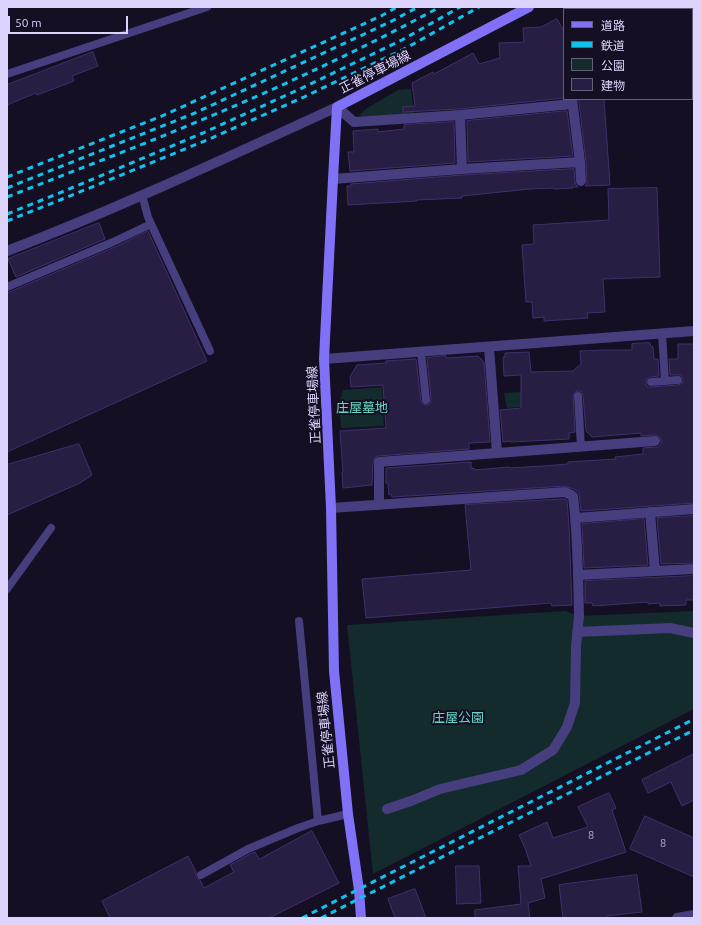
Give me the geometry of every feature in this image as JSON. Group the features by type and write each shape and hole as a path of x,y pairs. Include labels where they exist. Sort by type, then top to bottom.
{"main road":[{"name":"正雀停車場線","path":"361,918 359,890 348,814 334,671 332,508 324,359 337,107 530,7"}],"street":[{"path":"7,251 47,236 142,195 337,107 354,122 460,114 572,101 581,181"},
{"path":"460,114 462,169"},
{"path":"333,180 462,169 580,162"},
{"path":"324,359 694,331"},
{"path":"489,346 497,453"},
{"path":"379,505 379,462 655,441"},
{"path":"332,508 565,492 573,496 576,518 579,616 577,632 575,703 567,727 553,750 520,770 440,789 386,809"},
{"path":"576,518 694,509"},
{"path":"650,512 655,571"},
{"path":"578,575 694,569"},
{"path":"577,632 670,628 694,633"},
{"path":"677,918 694,916"}],"lane":[{"path":"7,74 207,7"},
{"path":"142,195 151,224 210,351"},
{"path":"7,287 113,242 151,224"},
{"path":"662,334 665,381"},
{"path":"421,352 426,400"},
{"path":"651,382 678,380"},
{"path":"578,396 581,447"},
{"path":"7,588 51,528"},
{"path":"299,621 318,821"},
{"path":"200,875 248,849 298,828 318,821 348,814"}],"green space":[{"path":"411,89 414,113 363,118 359,115 367,108 398,90"},
{"name":"庄屋墓地","path":"382,387 384,426 341,428 339,404 343,390"},
{"path":"570,389 571,403 507,408 504,393"},
{"name":"庄屋公園","path":"565,611 579,616 694,611 694,709 373,874 347,625"}],"building":[{"path":"557,19 563,29 563,98 459,109 403,112 403,107 415,106 412,83 433,72 434,74 473,53 479,64 500,58 499,43 524,42 523,28 541,27"},
{"path":"93,52 98,66 72,76 74,81 37,95 36,93 7,105 7,85"},
{"path":"579,100 604,100 610,185 585,186 587,184"},
{"path":"567,111 573,156 468,162 467,121"},
{"path":"454,122 455,163 350,171 348,152 354,152 353,131 378,129 378,132 404,129 404,125"},
{"path":"574,169 575,182 578,187 572,187 573,188 530,189 462,196 462,198 348,205 347,186 351,186 351,184 462,175"},
{"path":"657,188 660,277 603,279 605,312 587,313 588,318 544,321 544,317 533,318 532,302 526,302 522,245 534,244 533,225 609,220 608,189"},
{"path":"99,223 105,239 16,277 8,259"},
{"path":"148,231 207,361 7,452 7,293 115,247"},
{"path":"650,343 653,347 654,359 658,359 659,376 646,379 646,385 648,387 681,384 683,379 681,375 670,375 669,359 678,359 678,344 694,344 694,503 581,511 579,493 576,490 565,486 392,497 391,494 389,495 388,483 386,483 386,468 471,462 471,469 474,468 474,470 543,466 568,464 568,462 616,459 615,457 643,454 643,448 658,447 661,444 661,440 660,437 655,435 641,436 641,433 592,437 586,431 583,395 581,391 575,392 573,396 575,432 569,433 569,439 503,442 500,410 521,408 521,375 504,376 503,357 505,357 505,353 529,352 531,372 573,371 581,364 580,351 632,350 632,344"},
{"path":"446,356 446,358 478,356 484,362 490,442 469,443 469,449 378,456 375,457 373,462 372,485 343,488 340,431 386,428 383,385 351,387 350,377 357,365 416,359 421,401 422,404 426,405 430,404 431,399 427,358"},
{"path":"79,444 92,475 80,483 7,515 7,465"},
{"path":"567,500 569,526 572,605 552,606 551,603 366,618 362,579 471,570 465,505"},
{"path":"694,516 694,563 661,564 657,518"},
{"path":"644,519 648,565 584,568 582,524"},
{"path":"694,576 694,600 686,600 686,605 660,606 660,603 648,604 648,602 593,606 592,603 585,603 585,581"},
{"path":"694,754 694,800 682,806 671,782 648,793 642,780"},
{"path":"609,793 616,808 612,810 626,852 541,879 545,898 528,903 530,918 475,918 475,910 521,904 518,866 531,866 519,835 547,822 553,838 588,827 578,807"},
{"path":"645,816 694,838 694,877 630,849"},
{"path":"312,831 339,883 269,918 110,918 102,901 188,856 196,872 196,877 200,880 204,888 234,872 230,865 250,854 255,852 259,859"},
{"path":"456,866 479,866 481,903 457,904"},
{"path":"637,875 642,912 607,916 607,918 563,918 559,885"},
{"path":"415,889 426,918 395,918 388,899"}],"railway":[{"path":"7,177 162,116 381,16 397,7"},
{"path":"7,188 195,113 390,22 418,7"},
{"path":"7,197 151,141 260,95 351,53 440,7"},
{"path":"7,214 203,133 300,89 402,40 460,7"},
{"path":"7,221 207,140 304,97 408,47 479,7"},
{"path":"302,918 694,719"},
{"path":"321,918 694,730"}]}
